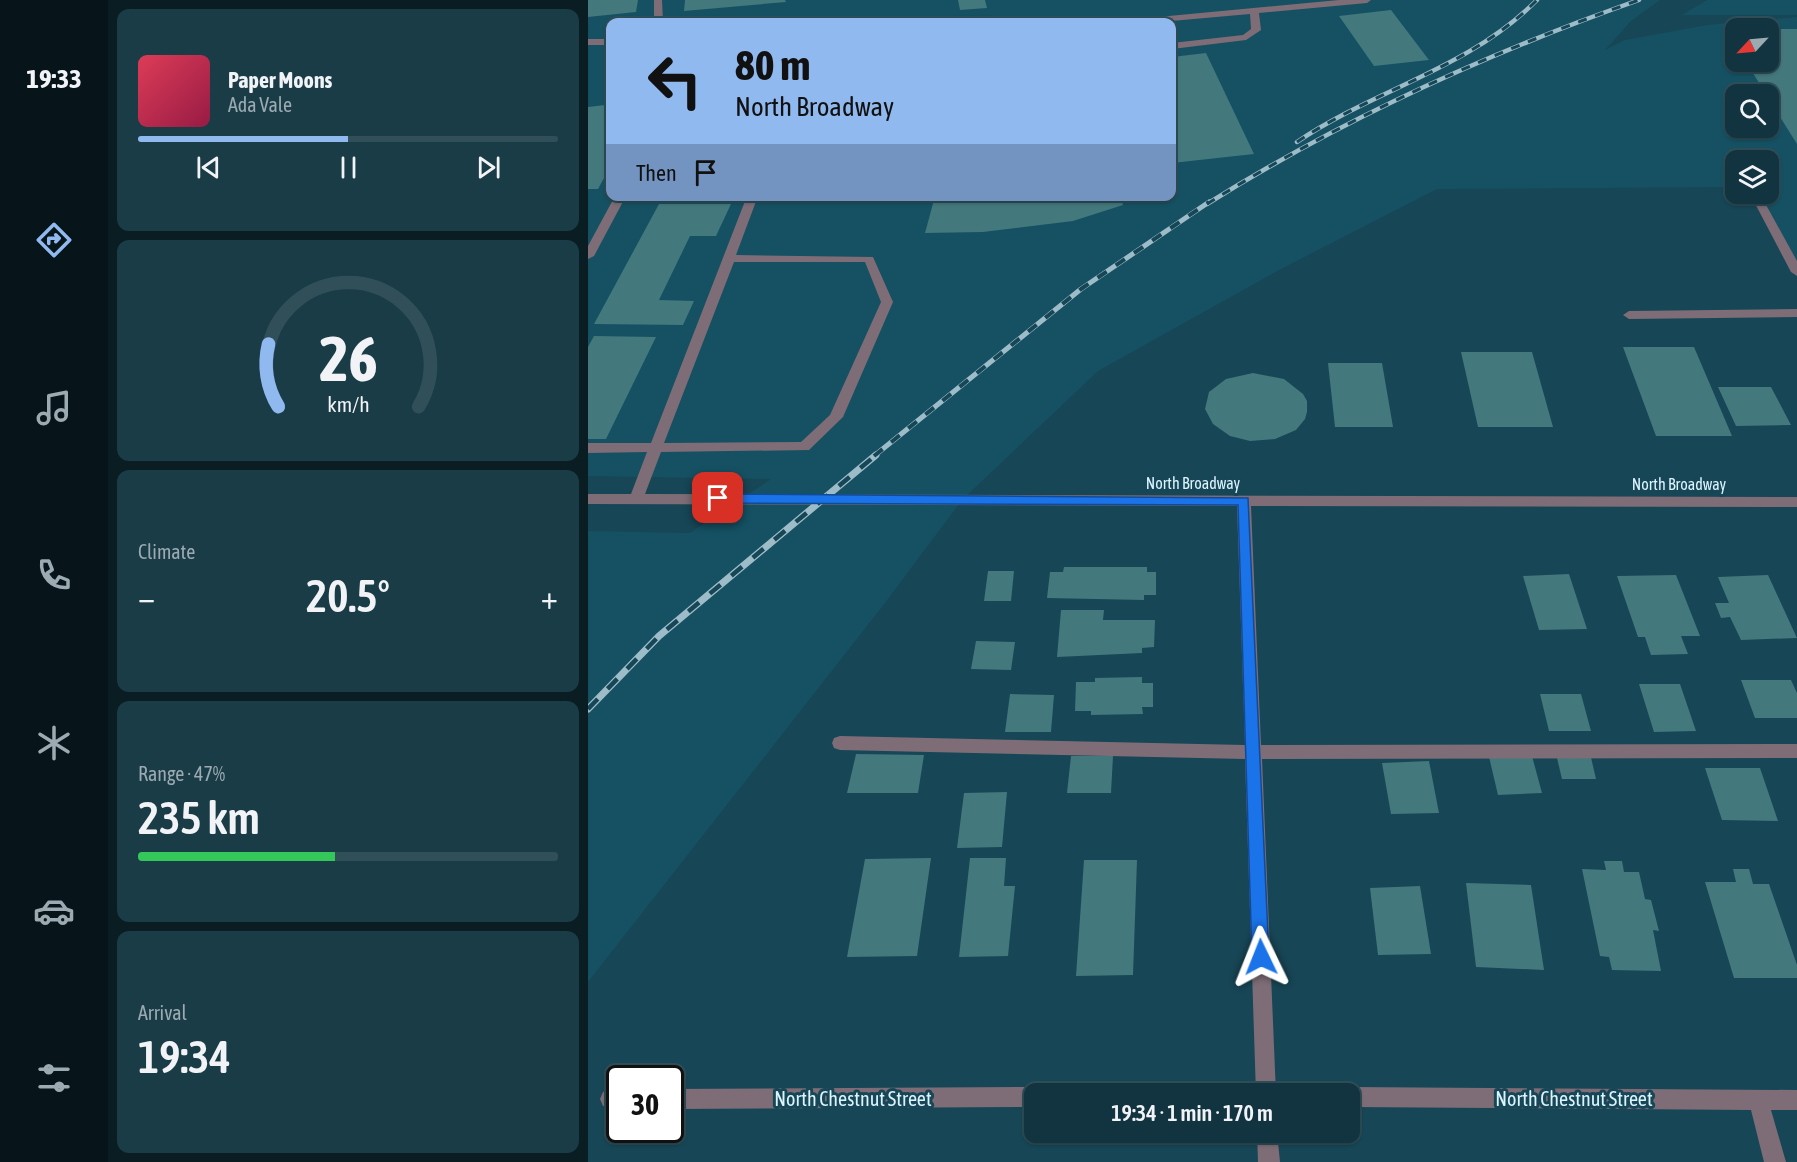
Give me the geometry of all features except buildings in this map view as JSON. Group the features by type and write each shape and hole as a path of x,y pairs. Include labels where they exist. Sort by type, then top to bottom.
{"street":[{"path":"658,0 659,18"},
{"path":"1176,18 1367,0"},
{"path":"1176,46 1246,37 1256,30 1254,11"},
{"path":"588,42 606,42"},
{"path":"588,256 618,201"},
{"path":"636,499 751,201"},
{"path":"1760,204 1797,272"},
{"path":"588,448 804,447 836,417 886,302 869,259 729,258"},
{"path":"1629,315 1797,313"},
{"name":"North Broadway","path":"588,499 1797,502"},
{"path":"1244,501 1266,1083"},
{"path":"840,743 1253,752 1797,751"},
{"name":"North Chestnut Street","path":"684,1099 1024,1097"},
{"name":"North Chestnut Street","path":"1360,1097 1797,1100"},
{"path":"1758,1099 1775,1162"},
{"path":"1268,1143 1269,1162"}],"shaded area":[{"path":"588,0 1660,0 1631,21 1605,50 1625,40 1725,23 1725,72 1779,72 1779,19 1797,17 1797,274 1756,204 1779,204 1779,150 1725,150 1725,187 1437,189 1283,268 1098,371 962,500 885,603 588,982 588,531 690,533 771,479 588,476"},
{"path":"1707,0 1797,0 1797,15 1682,15"}],"railway":[{"path":"1297,142 1327,123 1421,77 1481,44 1510,24 1537,0"},
{"path":"1207,204 1311,144 1417,90 1527,42 1639,0"},
{"path":"874,456 1081,289 1209,202"},
{"path":"588,709 659,636 876,455"}],"route":[{"path":"718,498 1244,501 1261,957"}]}
